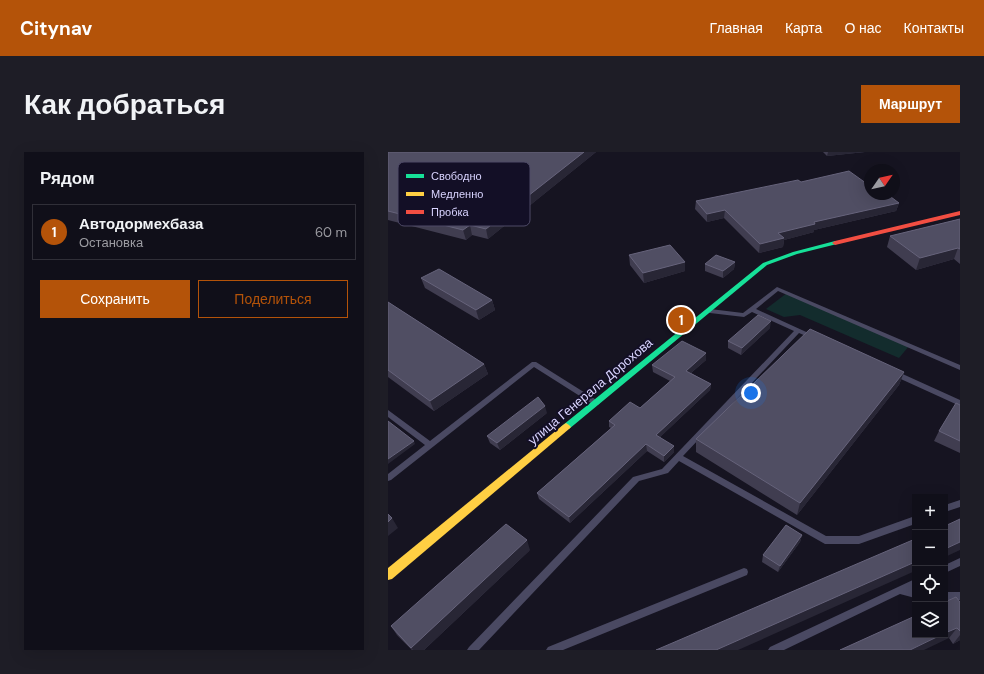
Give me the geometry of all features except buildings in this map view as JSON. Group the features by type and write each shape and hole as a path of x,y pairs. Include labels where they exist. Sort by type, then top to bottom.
{"street":[{"name":"улица Генерала Дорохова","path":"388,575 755,271 778,258 960,214"}],"lane":[{"path":"708,310 744,315 777,289 960,368"},
{"path":"751,309 819,340"},
{"path":"472,650 636,479 665,471 798,330"},
{"path":"388,478 534,364 596,403"},
{"path":"890,372 960,403"},
{"path":"388,413 430,445"},
{"path":"678,457 825,540 859,540 912,521"},
{"path":"948,508 960,503"},
{"path":"948,568 960,562"},
{"path":"551,650 744,572"},
{"path":"773,650 912,584"},
{"path":"900,590 912,593"},
{"path":"948,596 960,596"}],"green space":[{"path":"787,293 909,346 899,358 800,315 784,317 766,309"}],"traffic: fast":[{"path":"566,427 765,264 795,253 835,243"}],"traffic: slow":[{"path":"388,575 566,427"}],"traffic: jam":[{"path":"835,243 960,213"}],"place":[{"name":"Автодормехбаза","path":"681,320"}]}
